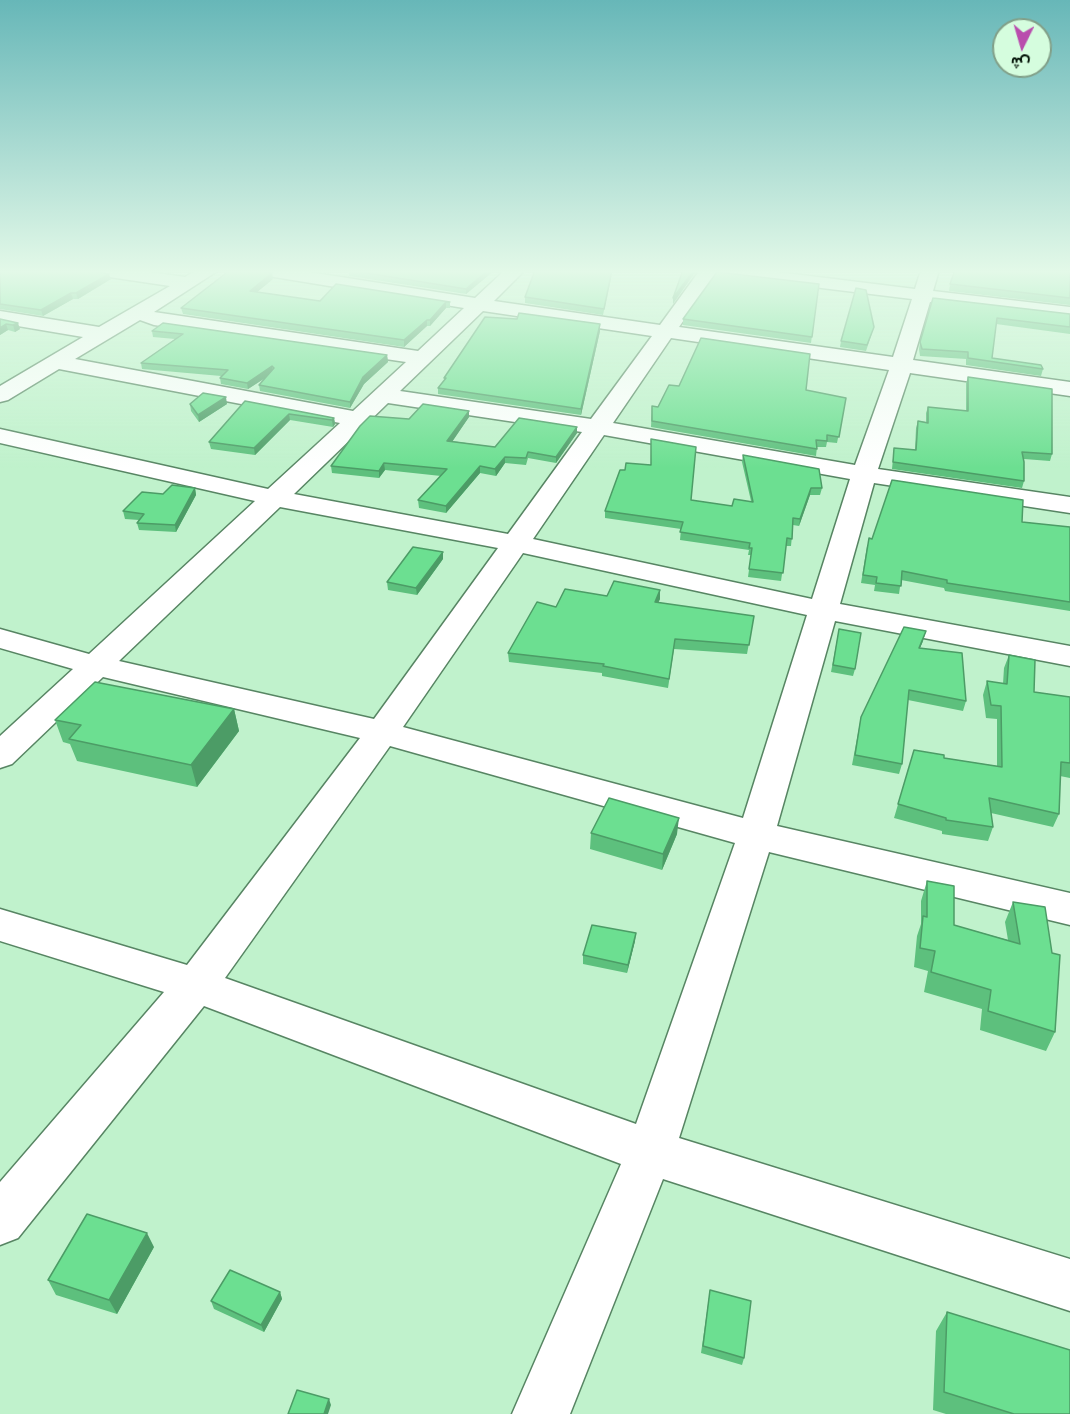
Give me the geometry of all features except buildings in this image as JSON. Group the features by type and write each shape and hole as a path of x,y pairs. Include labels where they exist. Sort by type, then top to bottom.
{"street":[{"path":"0,395 100,336"},
{"path":"272,336 424,358"},
{"path":"0,756 98,666 381,395 447,336"},
{"path":"0,1220 196,985 382,732 596,427 664,336"},
{"path":"707,336 1070,389"},
{"path":"541,1414 650,1152 756,835 864,474 910,336"},
{"path":"55,362 357,419"},
{"path":"381,395 596,427 864,474 1070,505"},
{"path":"0,436 274,498 515,543 823,610 1070,656"},
{"path":"0,638 98,666 382,732 756,835 1070,909"},
{"path":"0,925 196,985 650,1152 1070,1285"}]}
